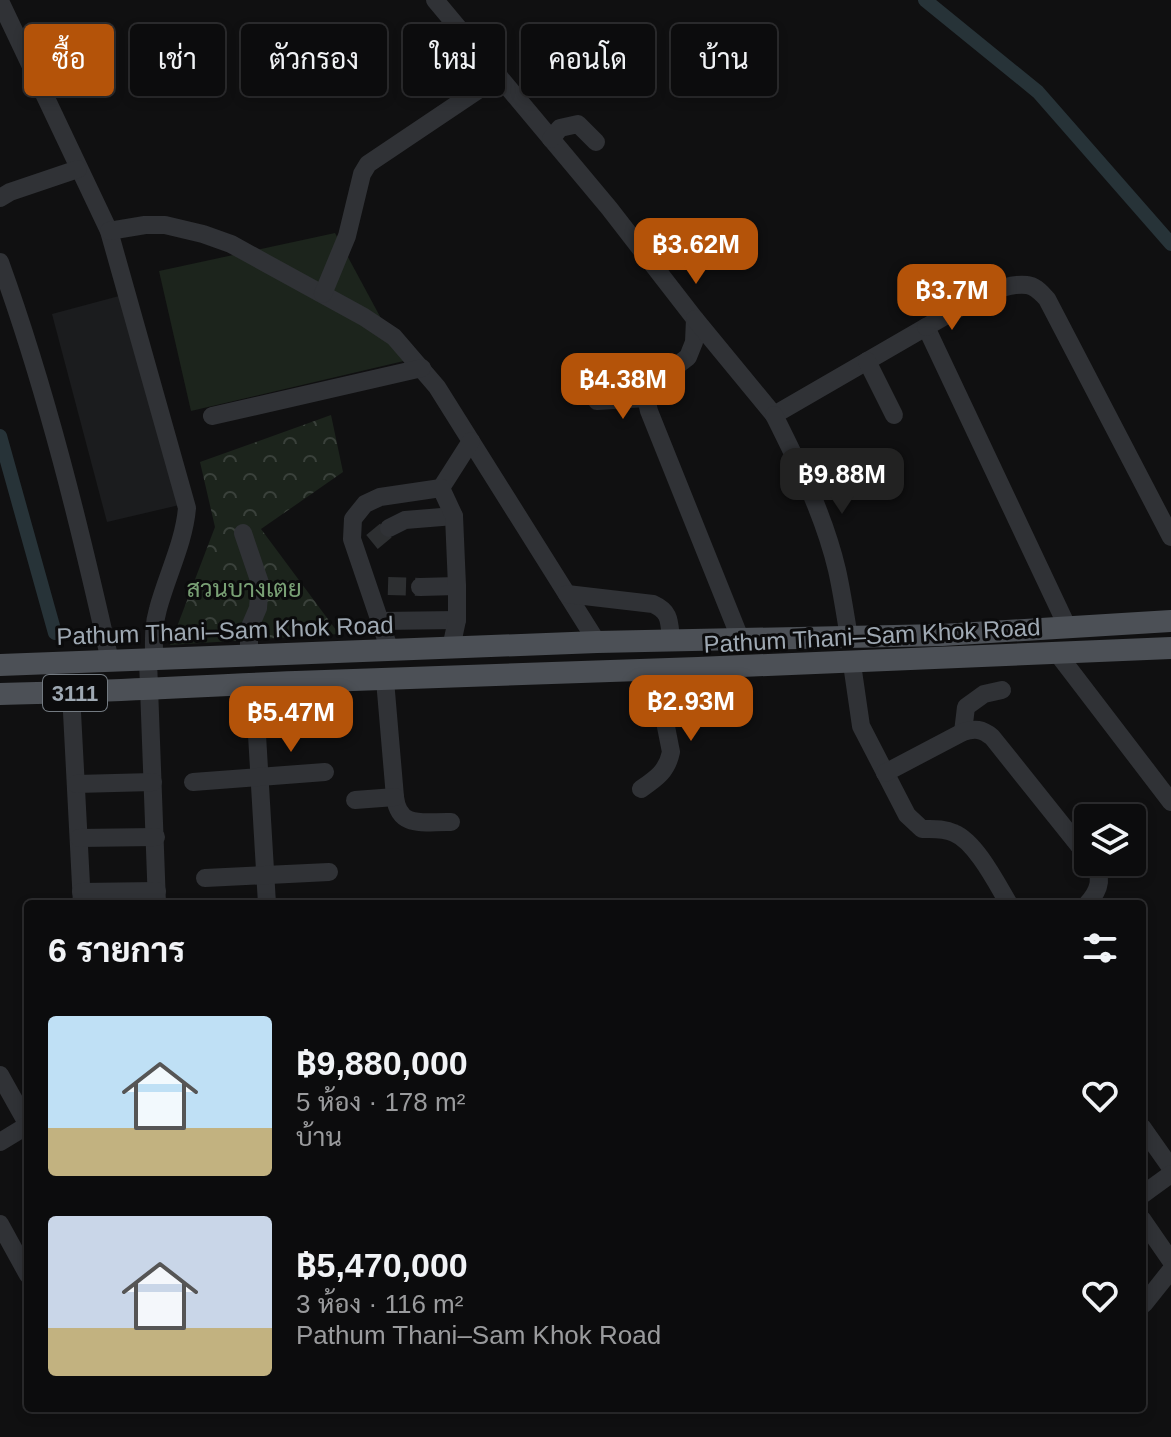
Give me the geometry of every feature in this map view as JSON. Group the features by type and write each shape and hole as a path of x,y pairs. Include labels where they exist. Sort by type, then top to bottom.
{"main road":[{"name":"Pathum Thani–Sam Khok Road","path":"0,665 597,642 942,635 1171,621"},
{"name":"Pathum Thani–Sam Khok Road","path":"0,694 852,664 1171,648"}],"street":[{"path":"435,0 455,24"},
{"path":"0,1 109,231 187,508 185,527 157,611 151,659 149,690 157,898 82,898 71,693"},
{"path":"505,83 774,415 806,480 826,532 837,570 849,637"},
{"path":"323,294 347,236 362,174 368,164 469,96"},
{"path":"551,139 560,128 578,124 596,142"},
{"path":"0,198 78,169"},
{"path":"109,231 165,225 231,244 364,317 394,337 437,387 597,642"},
{"path":"0,262 22,322 85,550 110,661"},
{"path":"774,415 979,298 1009,286 1026,285 1038,289 1047,299 1171,537"},
{"path":"695,319 694,342 688,357 658,380 646,398 740,638"},
{"path":"926,327 1067,626"},
{"path":"867,361 894,415"},
{"path":"212,416 422,368"},
{"path":"597,401 646,398"},
{"path":"390,651 352,539 353,519 365,504 380,497 441,488 471,441"},
{"path":"441,488 454,516 457,620 451,648"},
{"path":"389,528 405,520 454,516"},
{"path":"243,533 260,583 258,608 249,629 249,656"},
{"path":"357,554 372,542"},
{"path":"368,587 388,586"},
{"path":"420,587 457,586"},
{"path":"567,594 664,608 668,615 671,640"},
{"path":"380,621 457,620"},
{"path":"1057,653 1171,802"},
{"path":"852,664 861,726 907,815 922,829 940,829 962,837 980,858 1006,900"},
{"path":"641,789 663,774 671,752 655,671"},
{"path":"385,680 399,815 407,821 451,822"},
{"path":"254,684 267,900"},
{"path":"963,732 966,707 984,694 1002,690"},
{"path":"885,773 963,732 974,729 984,731 1074,840"},
{"path":"193,782 325,772"},
{"path":"76,784 153,782"},
{"path":"355,800 395,797"},
{"path":"79,838 156,837"},
{"path":"205,878 329,872"},
{"path":"1090,900 1097,891 1098,876"},
{"path":"0,1075 24,1118"},
{"path":"0,1142 24,1127"},
{"path":"1146,1133 1171,1168"},
{"path":"1146,1192 1171,1174"},
{"path":"0,1224 24,1268"},
{"path":"1146,1225 1171,1261"},
{"path":"1146,1301 1171,1270"}],"shaded area":[{"path":"134,292 188,503 107,522 52,314"}],"green space":[{"path":"335,233 404,361 191,411 159,271"},
{"name":"สวนบางเตย","path":"331,415 343,472 261,529 339,634 170,645 215,527 200,462"}],"waterway":[{"path":"925,0 1038,92 1171,244"},
{"path":"0,436 55,633"}],"tunnel":[{"path":"372,542 389,528"},
{"path":"388,586 420,587"}]}
